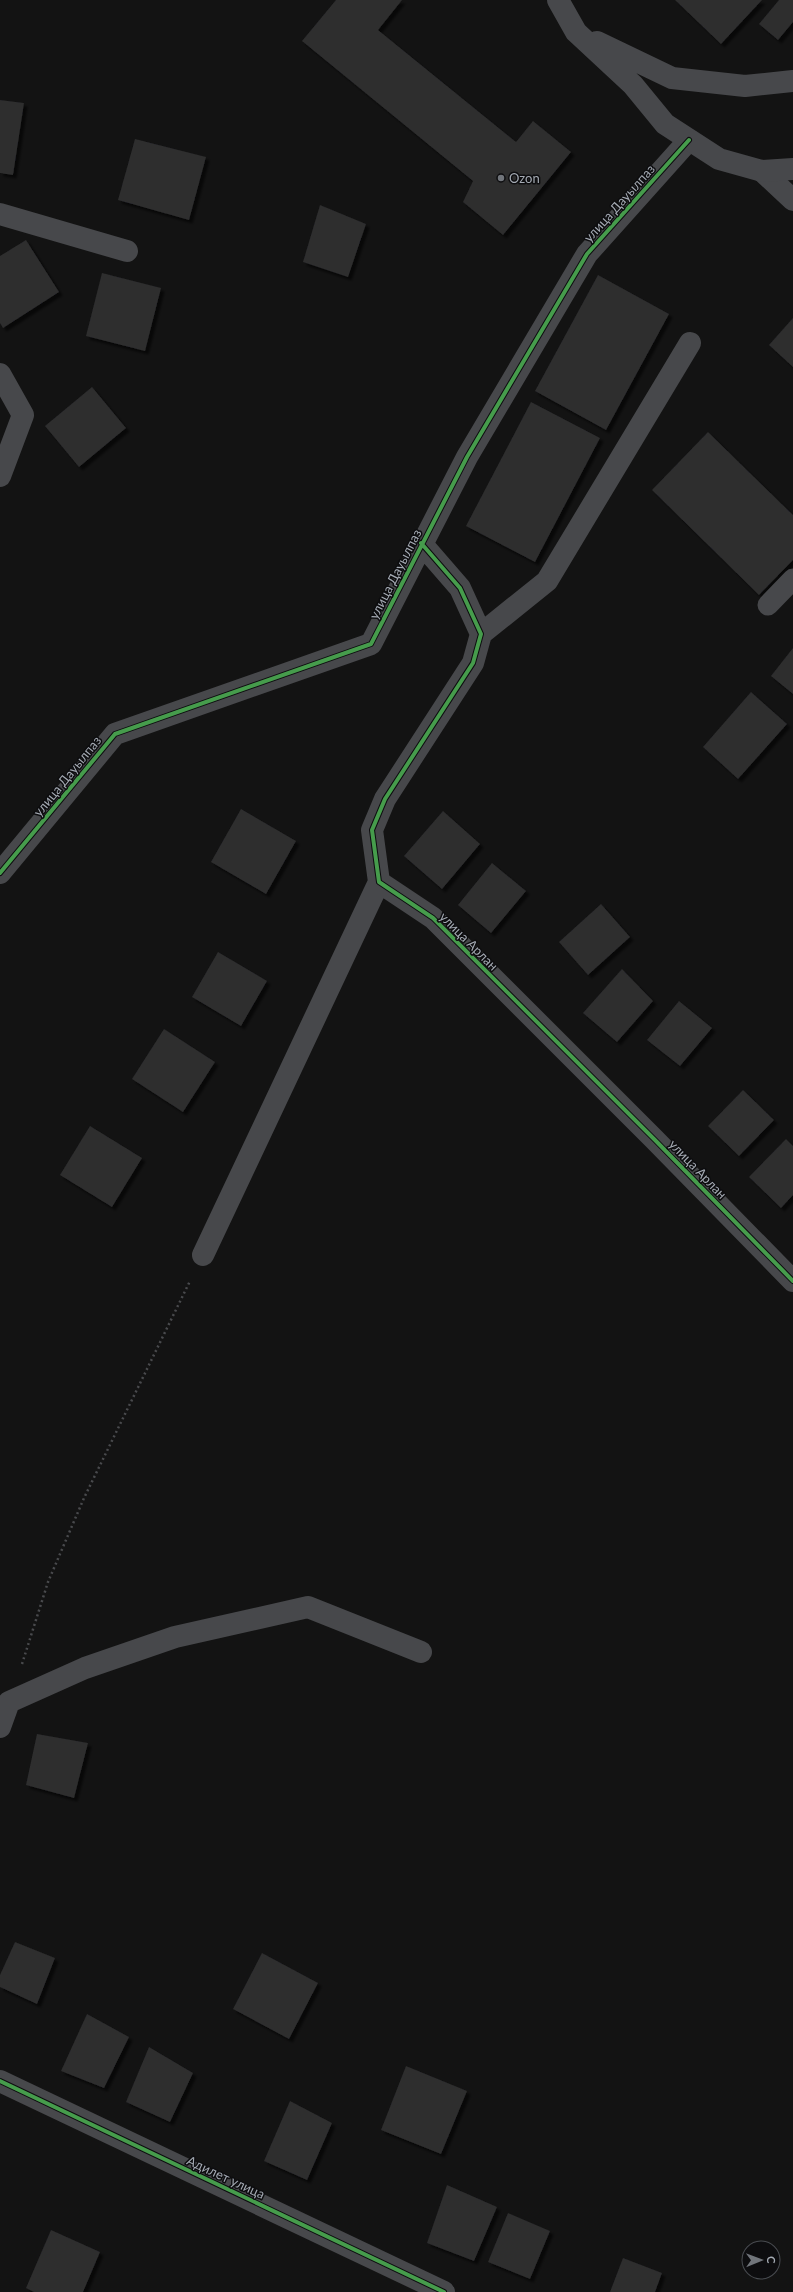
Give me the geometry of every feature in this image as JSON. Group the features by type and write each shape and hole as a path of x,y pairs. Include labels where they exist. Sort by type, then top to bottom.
{"street":[{"path":"558,0 576,32 633,85 665,124 719,159 762,171 793,169"},
{"path":"576,32 672,78 745,86 793,81"},
{"name":"улица Дауылпаз","path":"0,873 115,734 371,644 467,457 587,254 689,140"},
{"path":"762,171 793,200"},
{"path":"0,214 127,251"},
{"path":"202,1255 379,882 372,830 385,799 473,663 481,634 547,581 690,343"},
{"path":"0,374 23,415 0,476"},
{"path":"422,543 460,588 481,634"},
{"name":"улица Арлан","path":"379,882 433,918 654,1138 793,1281"},
{"path":"0,1727 9,1702 85,1668 175,1637 308,1607 421,1652"},
{"name":"Адилет улица","path":"0,2080 444,2292"}],"lane":[{"path":"768,605 793,579"}],"path":[{"path":"9,1702 48,1582 84,1498 202,1255"}],"building":[{"path":"336,0 402,0 378,30 516,142 533,121 571,152 503,235 463,202 473,181 302,41"},
{"path":"675,0 762,0 721,44"},
{"path":"779,0 793,0 793,22 778,40 759,24"},
{"path":"0,100 24,103 13,175 0,173"},
{"path":"135,139 206,157 189,220 118,200"},
{"path":"320,205 366,224 348,277 303,262"},
{"path":"26,240 59,292 3,328 0,323 0,256"},
{"path":"102,273 161,288 145,351 86,336"},
{"path":"598,275 669,314 606,430 535,391"},
{"path":"793,318 793,367 769,345"},
{"path":"92,387 126,428 79,467 45,426"},
{"path":"531,402 600,438 535,562 466,526"},
{"path":"708,432 793,515 793,560 759,595 652,490"},
{"path":"793,648 793,694 771,676"},
{"path":"751,692 787,724 738,779 703,747"},
{"path":"241,809 296,841 266,894 211,862"},
{"path":"443,811 480,844 442,889 404,856"},
{"path":"492,863 526,891 491,933 458,905"},
{"path":"601,904 630,937 588,975 559,942"},
{"path":"218,952 267,981 241,1026 192,997"},
{"path":"622,969 653,1001 617,1042 583,1013"},
{"path":"679,1001 712,1028 680,1066 647,1040"},
{"path":"164,1029 215,1062 183,1112 132,1079"},
{"path":"743,1090 774,1120 739,1156 708,1126"},
{"path":"90,1126 142,1158 112,1207 60,1175"},
{"path":"786,1139 793,1146 793,1195 781,1208 749,1177"},
{"path":"37,1734 88,1743 74,1798 26,1785"},
{"path":"15,1942 55,1958 37,2004 0,1987 0,1975"},
{"path":"262,1953 318,1983 289,2039 233,2009"},
{"path":"87,2014 129,2037 104,2088 61,2071"},
{"path":"149,2047 193,2073 170,2122 126,2102"},
{"path":"406,2066 467,2091 441,2154 381,2130"},
{"path":"290,2101 332,2123 307,2180 264,2161"},
{"path":"447,2185 497,2207 474,2261 427,2243"},
{"path":"508,2213 550,2231 530,2279 488,2262"},
{"path":"51,2230 100,2252 83,2292 34,2292 26,2288"},
{"path":"623,2258 662,2273 655,2292 610,2292"}],"cycle path":[{"path":"0,873 115,734 371,644 467,457 587,254 689,140"},
{"path":"421,543 460,588 481,634 473,663 385,799 372,830 379,882 433,918 654,1139 793,1281"},
{"path":"0,2081 444,2292"}],"place":[{"name":"Ozon","path":"501,178"}]}
